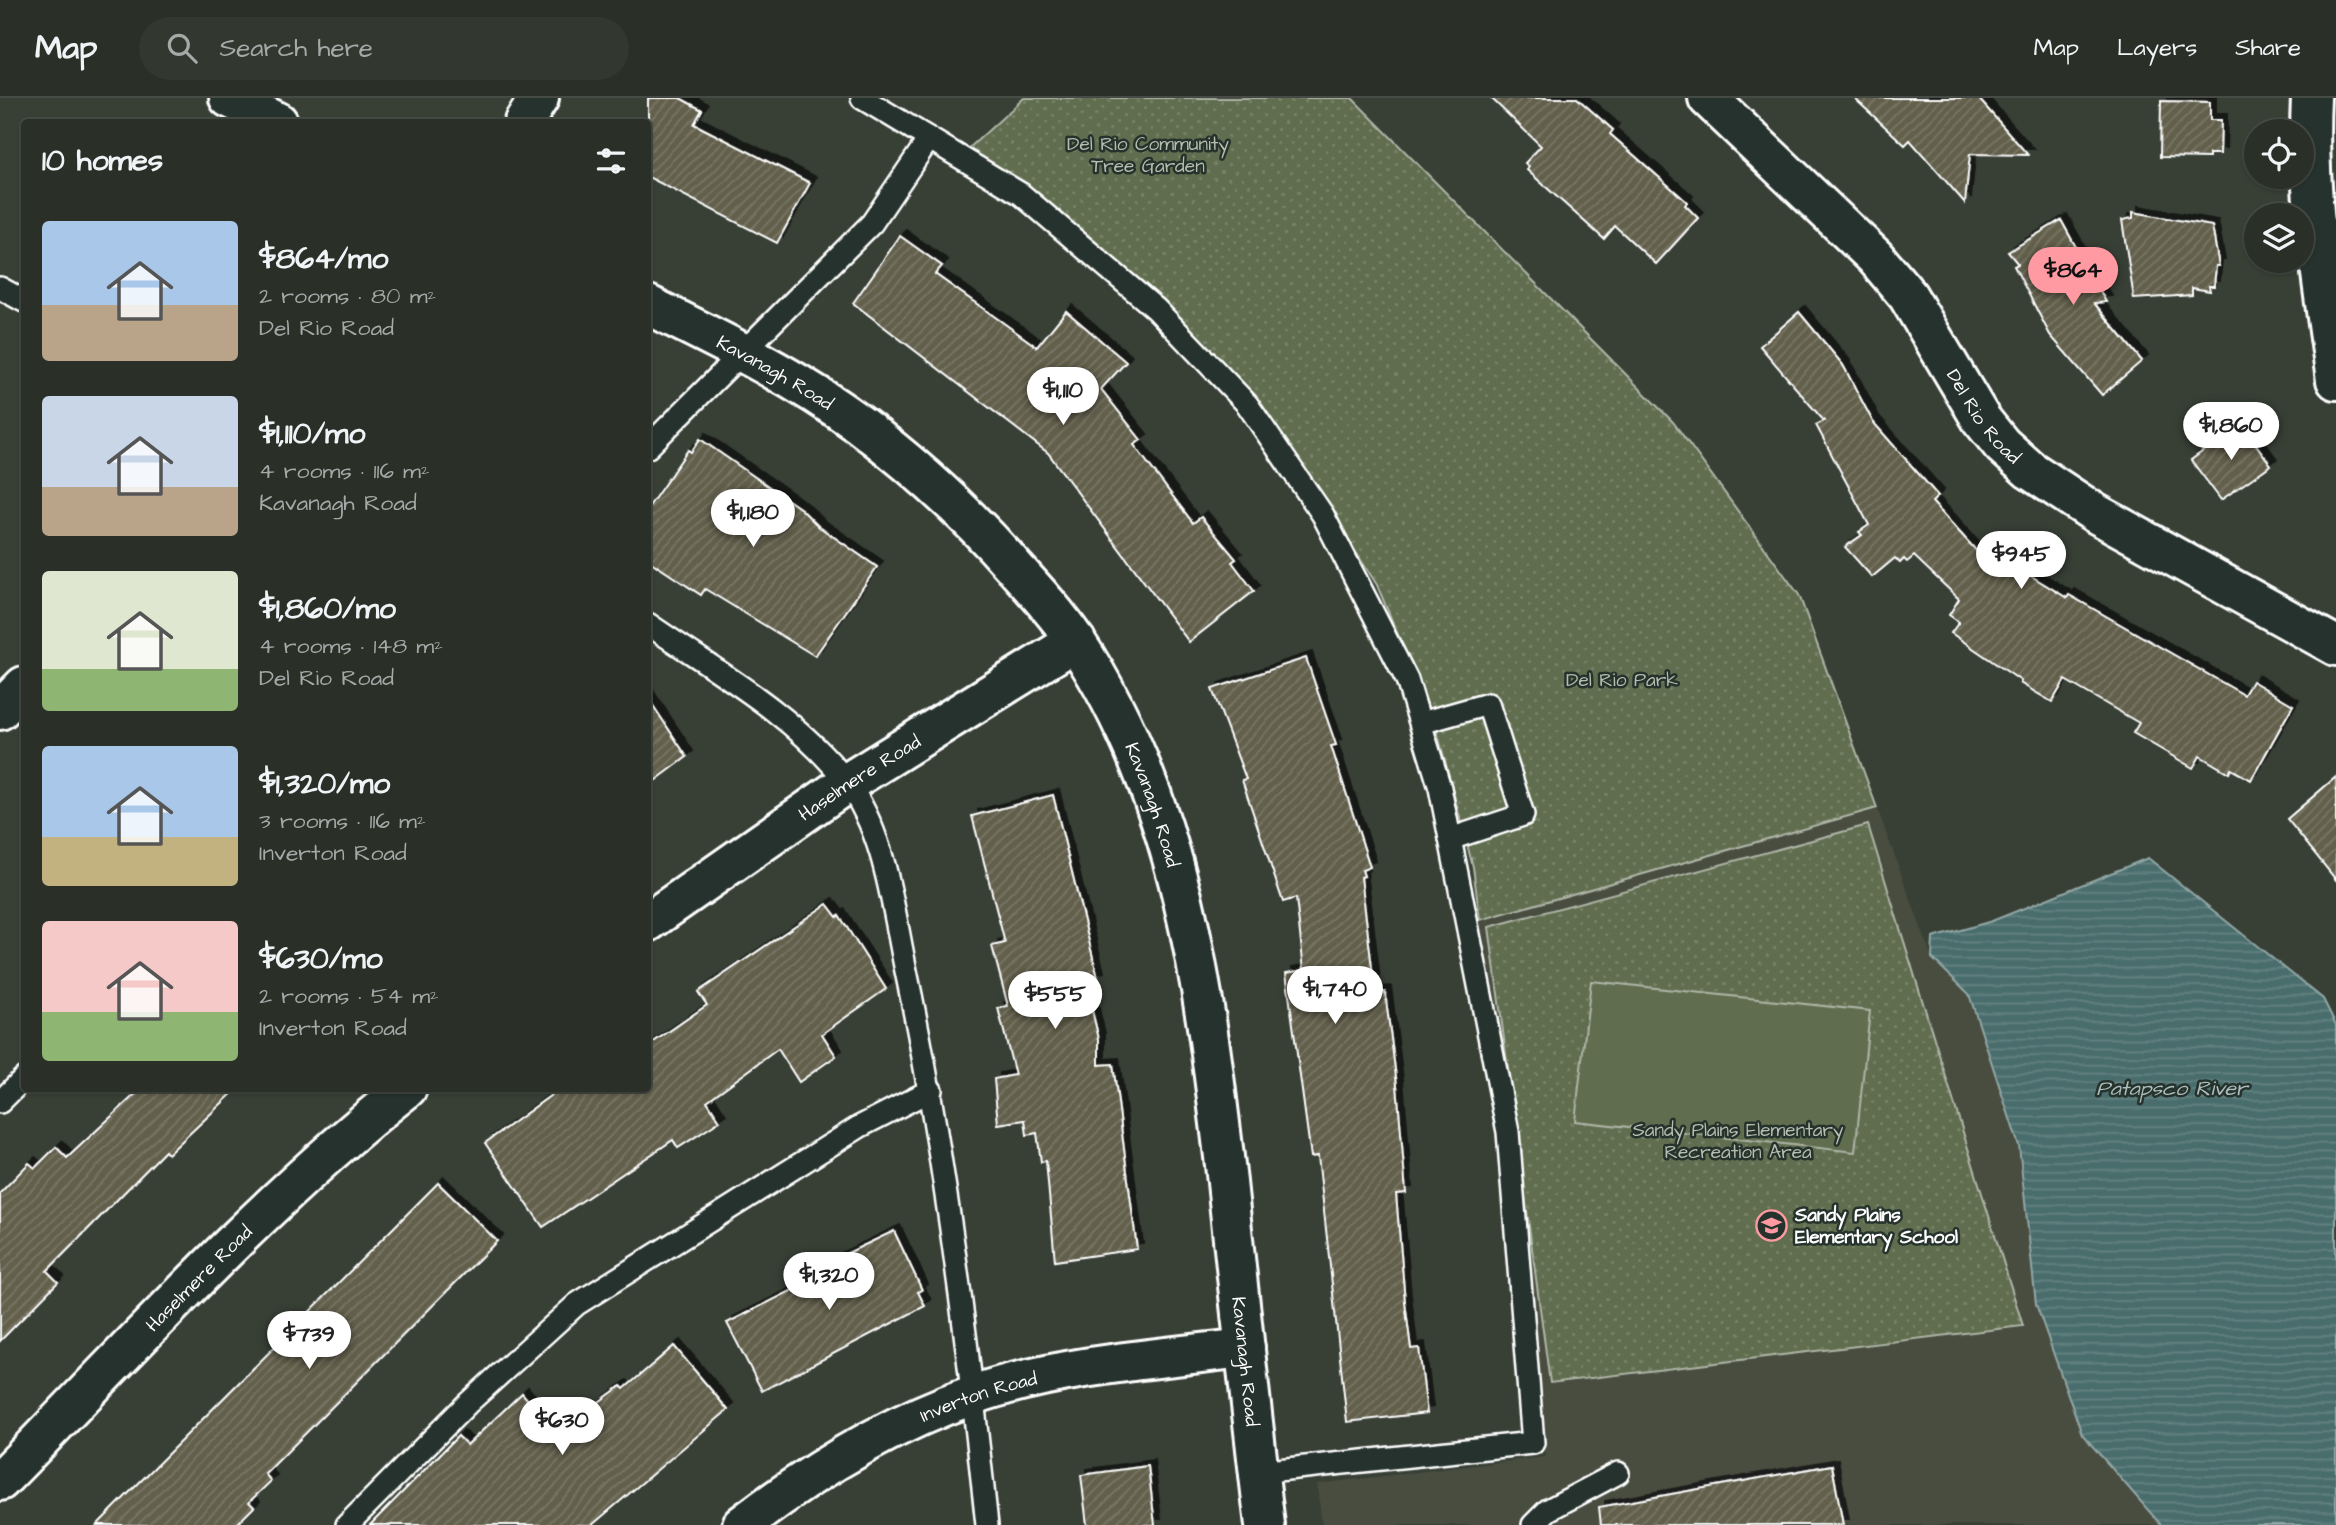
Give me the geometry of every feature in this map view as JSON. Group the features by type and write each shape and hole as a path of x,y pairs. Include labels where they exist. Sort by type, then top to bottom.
{"street":[{"path":"229,98 272,119"},
{"path":"526,119 539,98"},
{"name":"Del Rio Road","path":"1708,98 1875,257 1908,296 1981,419 2002,445 2021,462 2095,513 2336,646"},
{"path":"2311,98 2309,166 2312,211 2336,380"},
{"name":"Kavanagh Road","path":"651,306 741,351 857,422 946,495 979,527 1076,641 1151,790 1183,890 1214,1074 1265,1525"},
{"name":"Haselmere Road","path":"651,920 847,783 1076,641"},
{"path":"0,710 21,688"},
{"name":"Haselmere Road","path":"0,1481 221,1256 357,1128 402,1092"},
{"name":"Inverton Road","path":"741,1525 802,1479 905,1424 973,1395 1131,1362 1245,1348"}],"lane":[{"path":"862,98 1021,194 1156,309 1247,404 1323,514 1407,680 1440,788 1508,1132 1533,1443 1259,1472"},
{"path":"651,444 872,223 929,139"},
{"path":"0,288 21,299"},
{"path":"651,626 809,738 847,783 879,845 931,1090 973,1395 987,1525"},
{"path":"1420,723 1489,704 1523,815 1450,839"},
{"path":"0,1102 21,1081"},
{"path":"348,1525 467,1404 577,1304 859,1127 931,1090"},
{"path":"1534,1525 1548,1510 1618,1473"}],"shaded area":[{"name":"Sandy Plains Elementary Recreation Area","path":"1877,808 1932,958 1969,994 2019,1146 2036,1304 2082,1434 2161,1525 1322,1525 1317,1484 1545,1457 1480,920"}],"green space":[{"name":"Del Rio Park","path":"1024,98 1352,98 1673,422 1799,595 1877,808 1480,920 1473,867 1435,723 1377,585 1282,437 1165,301 967,150"},
{"name":"Sandy Plains Elementary Recreation Area","path":"1868,825 2023,1326 1550,1383 1489,927"},
{"path":"1591,981 1870,1011 1855,1152 1575,1121"}],"water":[{"name":"Patapsco River","path":"2148,858 2323,999 2336,1025 2336,1525 2161,1525 2082,1434 2036,1304 2019,1146 1969,994 1932,958 1933,938 1992,921"}],"building":[{"path":"648,98 680,98 702,110 694,124 810,183 777,243 651,179 651,119 648,119"},
{"path":"1491,98 1577,98 1613,130 1610,134 1687,202 1685,205 1698,218 1656,264 1615,226 1604,239 1527,170 1529,167 1525,163 1541,146"},
{"path":"1854,98 1978,98 2028,155 1970,154 1965,203 1910,140 1905,145"},
{"path":"2161,101 2210,102 2210,120 2221,120 2220,154 2209,154 2209,158 2160,157"},
{"path":"2133,212 2212,226 2219,266 2216,266 2214,286 2209,286 2210,291 2192,288 2192,295 2134,299 2122,220 2133,218"},
{"path":"2061,220 2106,302 2094,303 2142,361 2102,395 2050,335 2014,266 2018,264 2008,252"},
{"path":"900,236 942,266 935,274 1037,347 1066,311 1126,362 1101,389 1141,440 1134,445 1193,523 1201,517 1236,559 1232,562 1254,591 1189,642 1048,453 853,303"},
{"path":"1799,312 1843,365 1873,422 1938,496 1932,502 1981,556 1987,549 2067,598 2069,595 2244,695 2252,681 2293,705 2251,780 2231,769 2229,773 2200,756 2193,768 2133,733 2139,723 2065,680 2052,702 2020,683 2021,681 1951,633 1959,622 1949,615 1959,599 1914,556 1907,562 1904,559 1900,563 1895,558 1872,577 1845,547 1862,535 1859,532 1869,525 1816,425 1824,421 1760,346"},
{"path":"2241,424 2271,465 2221,500 2191,460"},
{"path":"700,439 801,509 818,526 877,567 815,656 705,589 701,595 651,562 651,504 688,450 691,452"},
{"path":"1306,658 1336,745 1331,746 1370,867 1362,870 1364,876 1361,877 1375,993 1385,992 1397,1085 1406,1193 1396,1194 1405,1302 1411,1349 1419,1348 1427,1413 1347,1422 1318,1156 1311,1157 1286,973 1304,970 1296,898 1283,902 1242,780 1246,779 1212,689"},
{"path":"651,703 687,757 651,784"},
{"path":"2336,777 2336,880 2287,819"},
{"path":"1053,795 1098,978 1085,982 1099,1039 1099,1065 1113,1064 1137,1249 1055,1261 1046,1161 1041,1162 1037,1133 1027,1135 1025,1120 998,1124 994,1079 1015,1075 998,1008 1008,1006 992,946 1005,943 972,816"},
{"path":"827,904 837,917 839,915 886,989 822,1034 836,1056 799,1082 778,1049 707,1101 720,1121 678,1148 673,1140 543,1227 485,1143 555,1092 651,1092 651,1044 707,1005 698,992"},
{"path":"138,1092 234,1092 168,1154 165,1151 47,1271 58,1282 0,1341 0,1193 29,1163 35,1168 56,1147 67,1158"},
{"path":"438,1183 497,1241 265,1474 271,1481 249,1502 254,1507 236,1525 97,1525"},
{"path":"894,1231 922,1290 918,1292 925,1306 762,1391 727,1323 839,1267 835,1259"},
{"path":"674,1346 728,1410 592,1525 370,1525 458,1436 467,1445 522,1393 556,1433 621,1386 624,1389"},
{"path":"1832,1465 1843,1525 1601,1525 1599,1507"},
{"path":"1148,1466 1155,1525 1087,1525 1081,1475"}],"place":[{"name":"Sandy Plains Elementary School","path":"1772,1225"}],"park label":[{"name":"Del Rio Community Tree Garden","path":"1148,154"}]}
